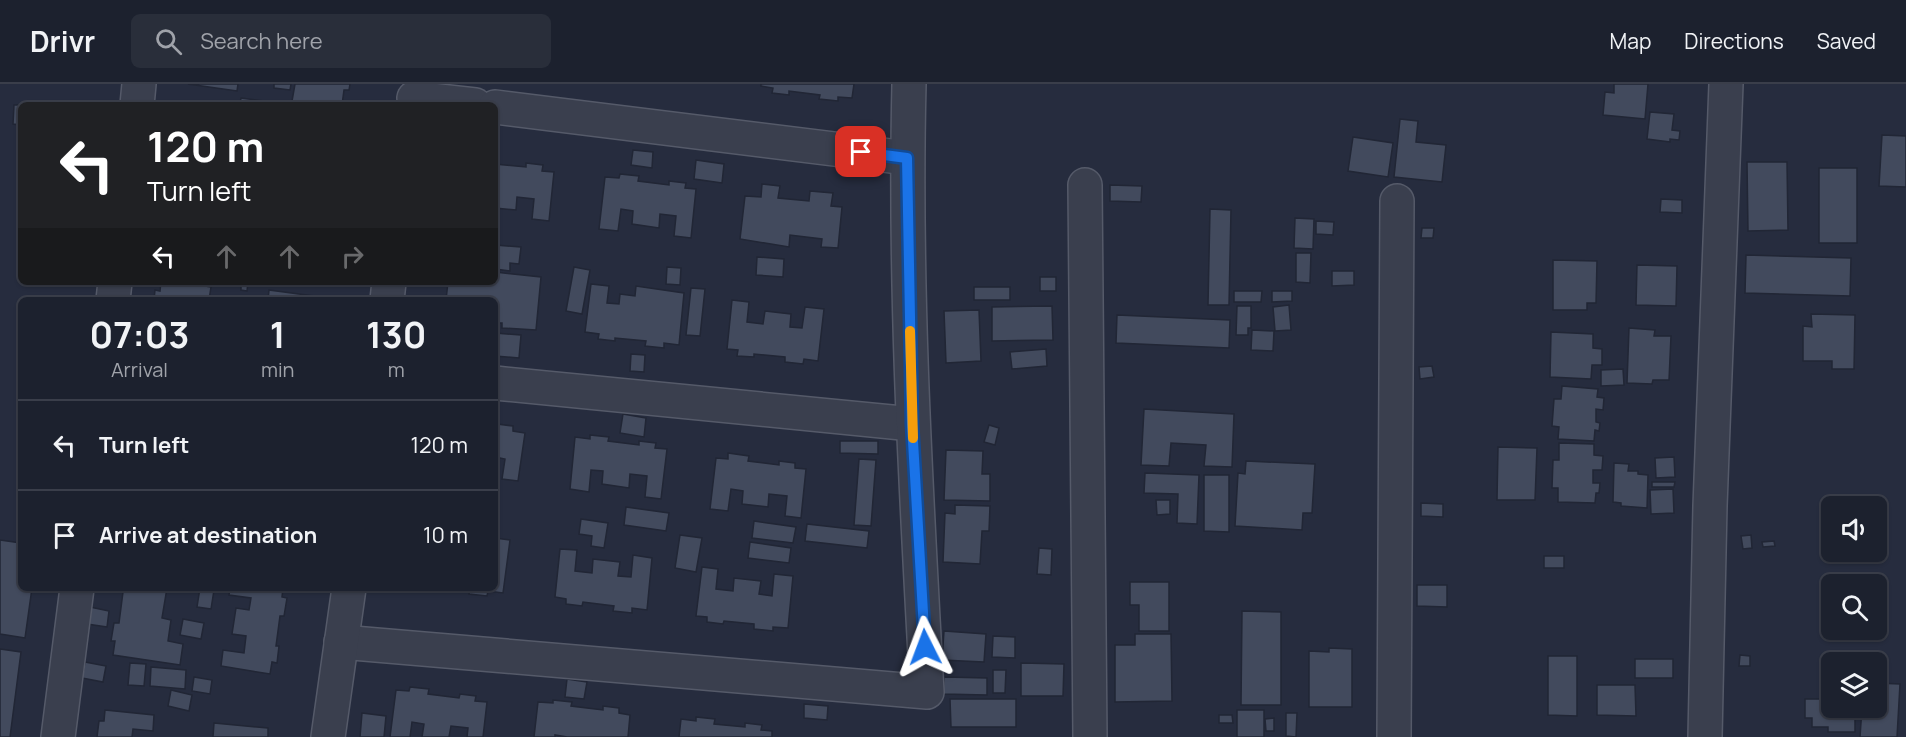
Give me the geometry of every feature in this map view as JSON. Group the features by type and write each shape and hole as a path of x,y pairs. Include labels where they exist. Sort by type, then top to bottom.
{"street":[{"path":"137,102 139,84"},
{"path":"341,642 927,692 912,424 907,158 909,84"},
{"path":"1705,737 1710,506 1726,84"},
{"path":"415,96 455,102"},
{"path":"498,107 907,158"},
{"path":"1085,185 1090,737"},
{"path":"1394,737 1397,201"},
{"path":"498,383 912,424"},
{"path":"58,737 77,591"},
{"path":"328,737 349,591"}],"building":[{"path":"188,84 238,84 237,91"},
{"path":"274,84 291,84 290,90 274,88"},
{"path":"295,84 350,84 349,90 344,90 342,102 292,101"},
{"path":"761,84 854,84 852,98 838,97 838,101 819,99 820,95 789,91 789,95 772,93 773,88 761,86"},
{"path":"1614,84 1648,84 1645,119 1603,115 1605,92 1614,93"},
{"path":"241,98 263,101 263,102 240,102"},
{"path":"14,105 18,105 18,125 13,124"},
{"path":"1650,112 1674,114 1672,130 1680,131 1679,140 1670,139 1670,142 1647,139"},
{"path":"1400,119 1418,121 1416,142 1446,145 1442,182 1394,177"},
{"path":"1882,135 1906,136 1906,187 1879,186"},
{"path":"1353,137 1393,143 1388,177 1348,171"},
{"path":"633,150 653,152 652,168 631,165"},
{"path":"696,160 724,164 722,183 694,179"},
{"path":"1747,162 1787,162 1788,230 1748,231"},
{"path":"526,163 543,165 542,171 554,172 549,221 532,219 534,199 517,197 516,210 498,208 498,164 526,167"},
{"path":"1819,168 1857,168 1857,243 1819,243"},
{"path":"620,174 639,176 638,181 669,185 669,181 686,183 685,188 696,189 691,238 674,236 676,216 660,214 659,228 632,224 633,211 621,209 618,231 599,229 605,177 619,178"},
{"path":"762,184 780,186 778,198 809,201 810,191 833,193 831,206 842,207 838,248 821,247 822,239 790,235 789,247 740,239 745,196 761,197"},
{"path":"1110,185 1142,186 1141,202 1110,201"},
{"path":"1661,199 1682,200 1682,213 1660,212"},
{"path":"1210,209 1231,210 1229,305 1208,305"},
{"path":"1295,218 1314,219 1313,249 1294,248"},
{"path":"1316,221 1334,222 1333,235 1316,234"},
{"path":"1422,228 1434,228 1433,238 1421,238"},
{"path":"498,245 521,247 519,264 510,263 510,271 498,269"},
{"path":"1296,253 1311,253 1310,283 1296,282"},
{"path":"1746,255 1851,258 1850,296 1745,293"},
{"path":"757,257 784,259 783,277 756,275"},
{"path":"1553,260 1597,261 1596,303 1587,303 1587,310 1553,310"},
{"path":"1637,265 1677,266 1676,306 1636,305"},
{"path":"574,267 590,270 582,314 566,311"},
{"path":"667,267 681,268 680,285 666,284"},
{"path":"1332,271 1354,271 1354,285 1332,286"},
{"path":"498,272 541,277 536,330 502,328 502,323 498,323 498,297 446,297 448,285 498,285"},
{"path":"1040,277 1056,277 1056,291 1040,291"},
{"path":"591,284 609,286 607,303 619,304 620,294 635,296 636,286 684,293 679,345 664,343 664,348 645,346 646,341 598,339 599,334 585,332"},
{"path":"161,285 211,287 209,297 154,297 155,290 160,291"},
{"path":"241,285 248,285 247,291 241,290"},
{"path":"974,287 1010,287 1010,300 974,300"},
{"path":"691,288 705,289 700,336 686,335"},
{"path":"269,290 321,297 268,297"},
{"path":"1234,291 1262,291 1261,302 1234,302"},
{"path":"1272,291 1292,291 1292,301 1272,302"},
{"path":"732,300 749,302 747,322 763,324 765,311 791,314 790,327 802,328 805,307 824,309 818,361 804,359 803,364 785,362 785,357 754,354 754,357 737,356 738,350 727,349"},
{"path":"1289,305 1291,330 1275,331 1273,307"},
{"path":"1052,306 1053,340 992,341 992,307"},
{"path":"1237,306 1251,306 1251,328 1248,328 1248,335 1236,335"},
{"path":"979,310 981,361 946,363 944,311"},
{"path":"1811,314 1855,315 1854,369 1832,369 1832,361 1803,361 1803,326 1812,327"},
{"path":"1117,315 1230,320 1229,348 1116,343"},
{"path":"1629,328 1655,330 1654,336 1671,336 1669,380 1653,380 1652,384 1627,383"},
{"path":"1252,330 1274,331 1273,351 1251,350"},
{"path":"1551,332 1593,334 1593,348 1602,349 1602,365 1592,365 1591,379 1550,377"},
{"path":"498,333 521,335 519,358 498,356"},
{"path":"1046,349 1047,366 1012,369 1010,352"},
{"path":"631,354 645,355 644,372 630,371"},
{"path":"1432,366 1434,377 1420,379 1419,367"},
{"path":"1623,369 1624,385 1601,386 1601,370"},
{"path":"1562,386 1598,389 1597,397 1604,398 1603,410 1596,409 1596,422 1600,423 1599,431 1595,430 1594,441 1558,439 1559,427 1552,426 1554,399 1561,399"},
{"path":"1144,409 1234,414 1232,467 1204,466 1206,445 1171,443 1169,466 1141,465"},
{"path":"623,414 646,418 644,437 620,433"},
{"path":"498,424 513,426 513,431 525,433 518,481 502,479 505,459 498,458"},
{"path":"989,425 999,428 995,445 984,442"},
{"path":"590,435 609,437 608,441 639,445 639,441 656,443 655,448 667,449 661,499 645,497 647,476 630,474 629,488 602,484 603,471 591,470 589,492 570,489 575,437 590,439"},
{"path":"840,441 878,441 878,454 840,453"},
{"path":"1559,443 1594,444 1594,455 1603,456 1602,470 1593,470 1593,483 1600,483 1595,503 1558,502 1558,488 1552,488 1553,460 1559,460"},
{"path":"1498,447 1537,448 1535,500 1497,500"},
{"path":"946,450 983,451 982,474 990,474 990,501 944,500"},
{"path":"728,453 749,456 748,461 779,465 779,461 795,463 795,468 806,469 801,518 785,516 787,496 769,494 768,507 742,504 743,491 731,489 728,511 710,509 716,458 728,459"},
{"path":"1674,457 1675,477 1656,478 1655,458"},
{"path":"859,459 876,460 871,526 854,525"},
{"path":"1246,461 1315,464 1312,513 1303,513 1302,530 1235,526 1238,473 1245,474"},
{"path":"1614,463 1629,464 1628,471 1638,471 1638,474 1648,475 1647,508 1621,506 1621,503 1613,502"},
{"path":"1145,473 1199,475 1197,524 1177,523 1178,494 1144,493"},
{"path":"1204,475 1229,475 1229,532 1204,531"},
{"path":"1652,482 1675,482 1674,487 1652,487"},
{"path":"1673,489 1674,513 1651,514 1650,490"},
{"path":"1156,500 1170,500 1170,514 1157,515"},
{"path":"1421,503 1443,504 1443,517 1421,516"},
{"path":"955,505 990,506 989,531 982,531 980,564 943,562 945,513 955,514"},
{"path":"626,507 669,513 666,531 624,525"},
{"path":"581,519 608,523 604,548 591,546 592,536 579,534"},
{"path":"754,521 796,527 793,543 752,538"},
{"path":"807,524 869,531 867,548 805,541"},
{"path":"680,535 702,538 696,572 675,568"},
{"path":"1751,535 1752,548 1743,549 1741,536"},
{"path":"498,538 510,540 503,593 488,591 498,591"},
{"path":"0,540 18,543 18,591 32,591 25,638 0,634"},
{"path":"1774,541 1775,546 1763,547 1762,542"},
{"path":"750,542 791,548 789,563 748,558"},
{"path":"1039,548 1052,549 1051,575 1037,574"},
{"path":"560,549 577,550 575,571 592,573 593,559 620,562 618,576 631,577 633,555 652,558 647,610 632,608 632,613 613,611 614,606 583,602 582,606 566,604 566,599 555,597"},
{"path":"1544,556 1564,556 1564,568 1544,568"},
{"path":"702,567 718,569 716,589 733,591 734,578 761,581 759,594 772,596 774,574 793,576 788,628 773,627 773,631 754,629 754,624 707,622 707,617 696,616"},
{"path":"1130,582 1169,582 1169,631 1139,631 1139,605 1130,605"},
{"path":"1417,585 1447,585 1447,607 1417,606"},
{"path":"166,591 162,618 171,620 168,641 183,644 180,665 113,655 115,641 111,641 114,623 119,623 123,592 119,592"},
{"path":"200,591 214,591 211,609 197,607"},
{"path":"230,591 283,591 282,597 287,598 284,616 280,616 276,646 279,646 277,663 272,662 270,674 221,666 223,650 244,653 246,636 232,634 236,608 249,610 251,598 229,595"},
{"path":"470,591 488,591 487,596 469,594"},
{"path":"90,607 109,611 107,627 87,624"},
{"path":"1242,611 1281,612 1281,705 1241,705"},
{"path":"183,619 204,623 201,639 180,635"},
{"path":"944,631 986,634 984,662 942,660"},
{"path":"1135,634 1171,634 1172,701 1115,702 1115,645 1135,645"},
{"path":"993,636 1015,637 1015,658 992,657"},
{"path":"1329,648 1352,649 1352,707 1309,707 1309,651 1329,652"},
{"path":"0,649 21,652 10,737 0,737"},
{"path":"1740,655 1750,656 1750,666 1739,666"},
{"path":"1548,656 1577,656 1577,716 1548,715"},
{"path":"1635,659 1673,659 1673,678 1635,678"},
{"path":"85,662 106,666 103,682 82,678"},
{"path":"130,663 146,664 144,686 128,685"},
{"path":"1021,663 1064,664 1063,696 1021,696"},
{"path":"151,667 186,670 185,689 150,686"},
{"path":"993,670 1006,670 1005,693 993,693"},
{"path":"194,677 212,680 210,694 192,691"},
{"path":"944,677 987,678 987,695 943,694"},
{"path":"567,679 587,682 584,699 565,697"},
{"path":"1887,683 1900,684 1897,737 1860,737 1861,718 1887,718"},
{"path":"1597,685 1635,685 1636,716 1597,715"},
{"path":"410,687 429,689 428,694 459,698 460,694 476,696 475,701 487,702 483,737 467,737 468,728 451,726 449,737 422,737 424,724 412,722 410,737 390,737 396,690 409,691"},
{"path":"171,690 192,695 189,711 168,706"},
{"path":"950,699 1016,699 1016,727 951,727"},
{"path":"1805,699 1821,699 1821,718 1855,718 1855,732 1828,732 1828,727 1812,727 1812,718 1805,718"},
{"path":"553,700 572,702 571,706 603,710 603,706 619,708 619,713 630,715 628,737 555,735 555,737 534,737 538,702 553,703"},
{"path":"804,704 828,706 827,720 804,718"},
{"path":"105,710 154,715 153,731 133,729 132,737 97,737 99,721 104,721"},
{"path":"1237,710 1264,710 1264,737 1237,737"},
{"path":"362,713 386,716 384,737 360,737"},
{"path":"1286,713 1297,713 1296,737 1286,736"},
{"path":"1219,715 1232,715 1233,723 1219,723"},
{"path":"696,717 715,719 714,724 745,727 745,723 762,725 761,730 772,731 772,737 679,737 681,719 696,721"},
{"path":"1274,718 1274,731 1266,731 1265,719"},
{"path":"214,723 268,728 268,737 213,737"}],"slow traffic":[{"path":"910,331 913,438"}],"route":[{"path":"861,152 907,158 912,424 925,647"}]}
